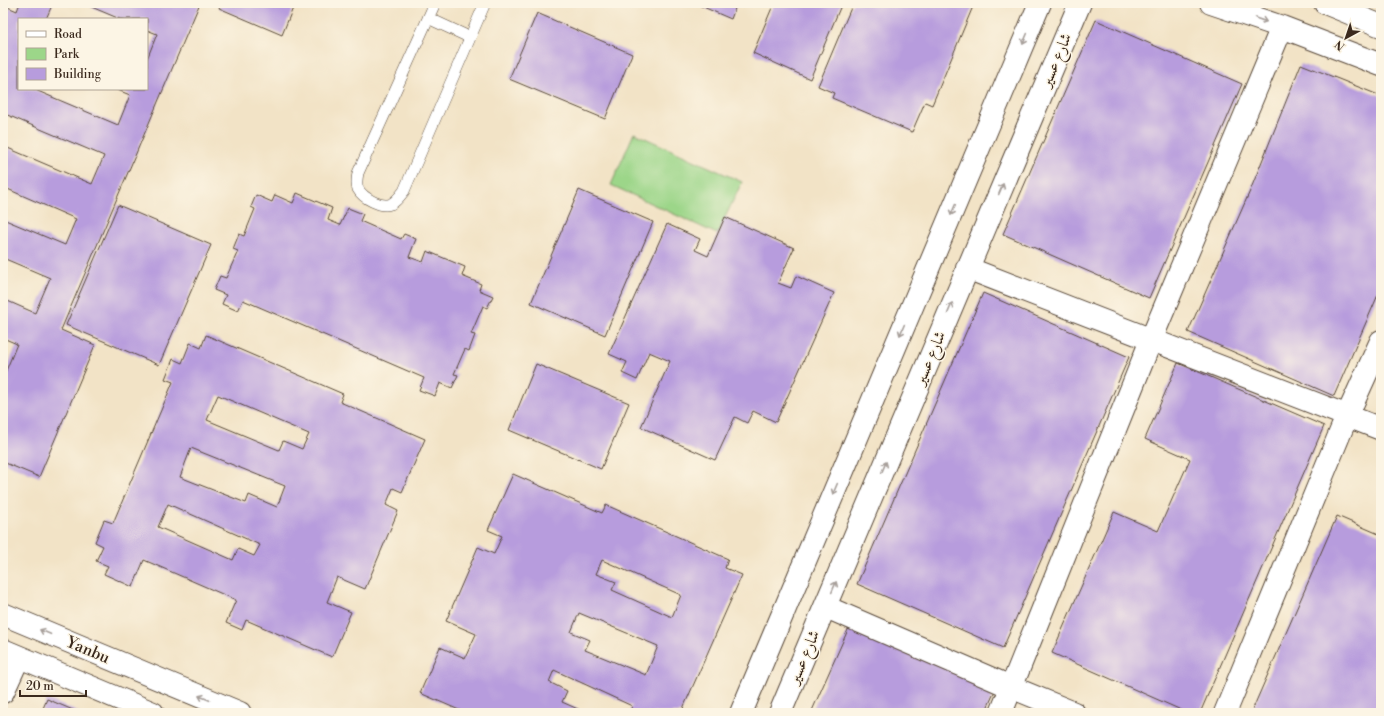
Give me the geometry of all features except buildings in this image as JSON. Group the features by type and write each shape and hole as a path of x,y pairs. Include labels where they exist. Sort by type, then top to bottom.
{"street":[{"path":"741,713 1040,3"},
{"name":"شارع عسير","path":"780,713 1080,3"},
{"path":"1211,3 1282,27 1381,65"},
{"path":"1325,3 1381,26"},
{"path":"1001,713 1151,340 1282,27"},
{"path":"967,268 1381,429"},
{"path":"1225,713 1347,416 1381,341"},
{"path":"826,607 1074,713"},
{"name":"Yanbu","path":"3,614 240,713"},
{"path":"3,692 11,654"},
{"name":"Yanbu","path":"11,654 153,713"}],"lane":[{"path":"434,3 358,173 358,190 368,198 380,204 390,204 398,199 404,191 469,37 485,3"},
{"path":"428,18 469,37"}],"green space":[{"path":"634,133 742,182 717,234 611,185"}]}
